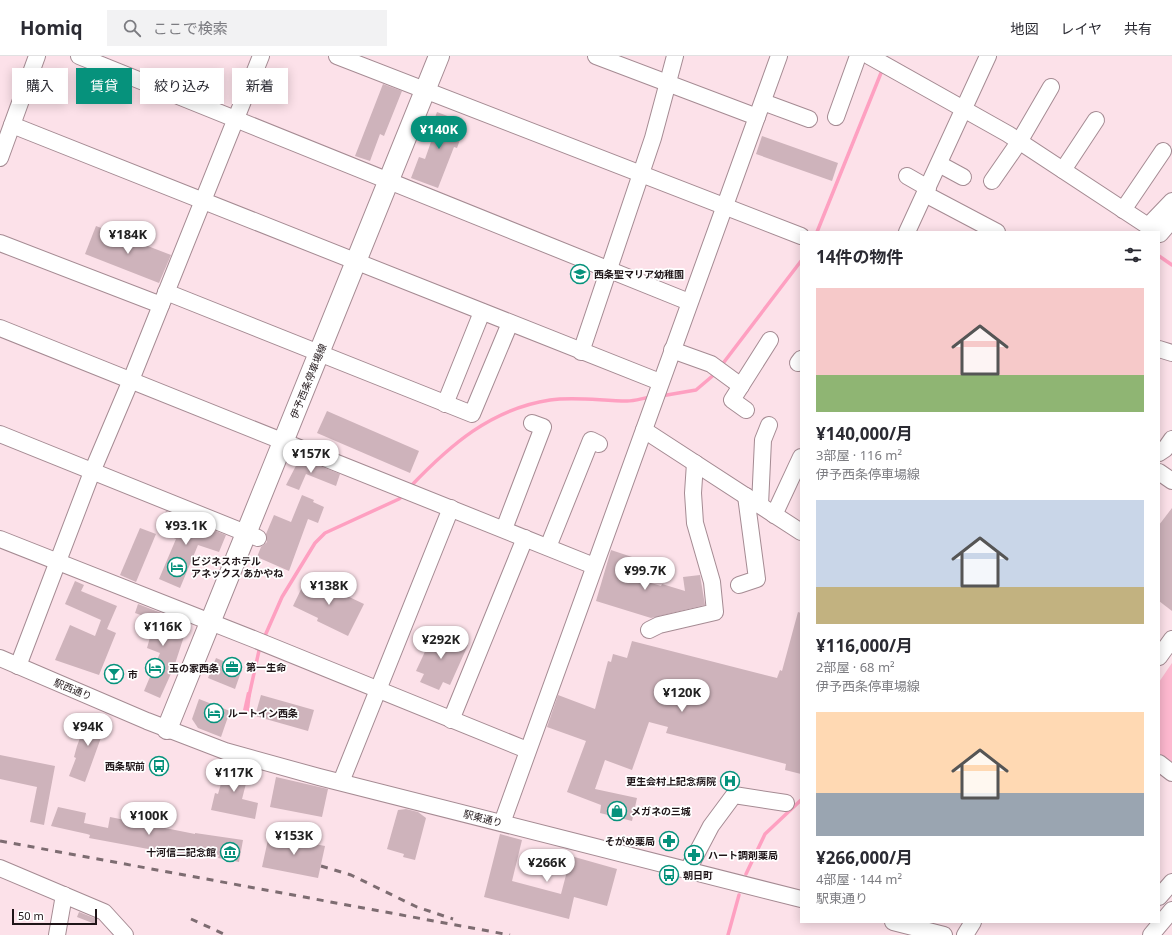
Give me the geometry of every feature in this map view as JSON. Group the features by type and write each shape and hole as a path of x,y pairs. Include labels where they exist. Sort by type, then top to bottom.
{"main road":[{"name":"伊予西条停車場線","path":"167,728 210,623 252,535 284,440 439,56"}],"street":[{"path":"0,158 37,56"},
{"path":"78,56 689,302"},
{"path":"18,666 92,472 131,380 261,56"},
{"path":"337,56 800,236"},
{"path":"596,56 667,83 760,109 809,119"},
{"path":"581,352 642,174 675,56"},
{"path":"502,823 527,750 551,691 660,382 779,56"},
{"path":"836,117 858,56"},
{"path":"906,231 988,56"},
{"path":"879,62 964,109 1019,142 1153,231"},
{"path":"992,181 1019,142 1051,87"},
{"path":"1063,170 1096,120"},
{"path":"12,124 204,199 581,352 660,382"},
{"path":"1123,210 1163,151"},
{"path":"939,164 963,177"},
{"path":"908,176 926,191 995,231"},
{"path":"1153,231 1172,201"},
{"path":"1153,231 1172,220"},
{"path":"0,244 164,298 320,353 472,414 510,323"},
{"path":"446,404 482,312"},
{"path":"0,328 284,440 594,566"},
{"path":"746,410 732,400 770,340"},
{"path":"1160,349 1172,353"},
{"path":"672,350 711,364 741,386"},
{"path":"504,529 543,427 532,423"},
{"path":"760,505 763,440 769,425"},
{"path":"644,430 800,531"},
{"path":"0,434 252,535"},
{"path":"1160,452 1165,449 1172,439"},
{"path":"548,547 591,440 599,444"},
{"path":"774,515 800,459"},
{"path":"649,630 659,626 715,612 712,582 695,523 693,493 695,463"},
{"path":"1160,473 1172,482"},
{"path":"739,585 757,579 746,496"},
{"path":"341,782 451,508"},
{"path":"451,720 526,538"},
{"path":"0,539 261,642 527,750"},
{"path":"1160,656 1172,638"},
{"name":"駅西通り","path":"0,658 167,728"},
{"name":"駅東通り","path":"167,728 225,751 800,899"},
{"path":"1160,764 1172,773"},
{"path":"690,870 691,864 711,826 734,795 786,803"},
{"path":"0,868 104,912 125,935"},
{"path":"1160,897 1172,882"},
{"path":"57,935 64,895"},
{"path":"1151,935 1172,909 1160,899"},
{"path":"897,923 944,935"},
{"path":"965,935 972,923"}],"shaded area":[{"path":"1172,663 1172,763 1160,754 1160,681"},
{"path":"247,692 251,693 249,712 243,710"}],"building":[{"path":"383,84 402,91 384,136 380,134 370,161 355,156"},
{"path":"437,112 466,123 457,148 454,147 438,188 411,178 419,157 425,159 432,139 428,137"},
{"path":"762,136 838,163 832,181 756,154"},
{"path":"96,226 171,255 159,283 85,254"},
{"path":"327,411 419,451 410,473 317,433"},
{"path":"300,458 340,474 336,486 306,474 299,490 286,485"},
{"path":"302,495 314,500 313,502 324,507 318,523 308,519 289,571 257,557 261,547 267,542 266,534 274,515 291,522"},
{"path":"1172,508 1172,611 1160,602 1160,524"},
{"path":"166,511 226,535 219,552 198,545 180,588 159,579 176,539 158,531"},
{"path":"140,528 156,534 136,582 120,575"},
{"path":"611,550 635,558 629,576 661,586 662,584 685,591 683,577 700,575 705,605 651,618 596,601"},
{"path":"307,577 364,604 348,636 317,621 318,618 293,606"},
{"path":"75,581 84,585 81,591 117,606 107,629 116,633 99,675 55,660 70,625 95,636 101,620 65,604"},
{"path":"138,604 190,624 189,628 187,627 174,667 160,698 144,691 160,653 147,648 155,620 135,613"},
{"path":"798,612 800,613 800,774 785,770 786,764 666,733 668,727 649,722 632,770 605,760 595,789 637,798 632,821 600,813 601,805 567,792 586,741 547,727 558,695 595,709 608,661 611,662 613,654 627,658 632,641 777,678 780,670 782,671"},
{"path":"435,630 468,645 450,685 443,682 439,690 420,682 424,674 416,671"},
{"path":"216,658 242,669 235,689 208,678"},
{"path":"261,695 314,710 308,731 255,716"},
{"path":"199,699 230,711 221,737 198,728 192,719"},
{"path":"89,714 107,721 85,782 69,776 76,758 74,757 77,746"},
{"path":"0,755 55,766 44,825 30,822 37,787 0,779"},
{"path":"231,762 250,768 242,799 258,803 255,819 211,810 215,793 218,794 227,763"},
{"path":"276,777 328,789 322,817 270,807"},
{"path":"58,807 86,813 84,823 108,828 110,817 195,834 243,840 239,862 218,858 219,855 187,849 186,856 89,838 90,835 87,834 51,826"},
{"path":"406,809 418,812 426,818 415,860 403,857 404,854 387,849 398,810"},
{"path":"500,834 522,840 512,881 561,894 571,856 617,869 607,906 574,897 569,919 484,897"},
{"path":"269,835 325,846 318,878 262,867"},
{"path":"79,912 97,919 95,924 77,917"}],"waterway":[{"path":"817,231 883,68"},
{"path":"1160,257 1172,265"},
{"path":"721,366 800,262"},
{"path":"661,396 696,390 716,373"},
{"path":"410,487 456,443 490,420 509,411 559,399 633,401 651,397"},
{"path":"264,638 282,597 315,543 325,533 399,499 403,495"},
{"path":"249,696 260,646"},
{"path":"746,874 765,834 800,801"},
{"path":"728,935 739,895"}],"railway":[{"path":"0,841 510,935"},
{"path":"321,866 351,875 417,907 453,919"},
{"path":"191,919 226,935"}],"place":[{"name":"西条聖マリア幼稚園","path":"580,274"},
{"name":"ビジネスホテル アネックス あかやね","path":"177,567"},
{"name":"第一生命","path":"232,667"},
{"name":"玉の家西条","path":"155,668"},
{"name":"市","path":"114,674"},
{"name":"ルートイン西条","path":"214,713"},
{"name":"西条駅前","path":"159,766"},
{"name":"更生会村上記念病院","path":"730,781"},
{"name":"メガネの三城","path":"617,811"},
{"name":"そがめ薬局","path":"669,841"},
{"name":"十河信二記念館","path":"230,852"},
{"name":"ハート調剤薬局","path":"694,855"},
{"name":"朝日町","path":"669,875"}]}
